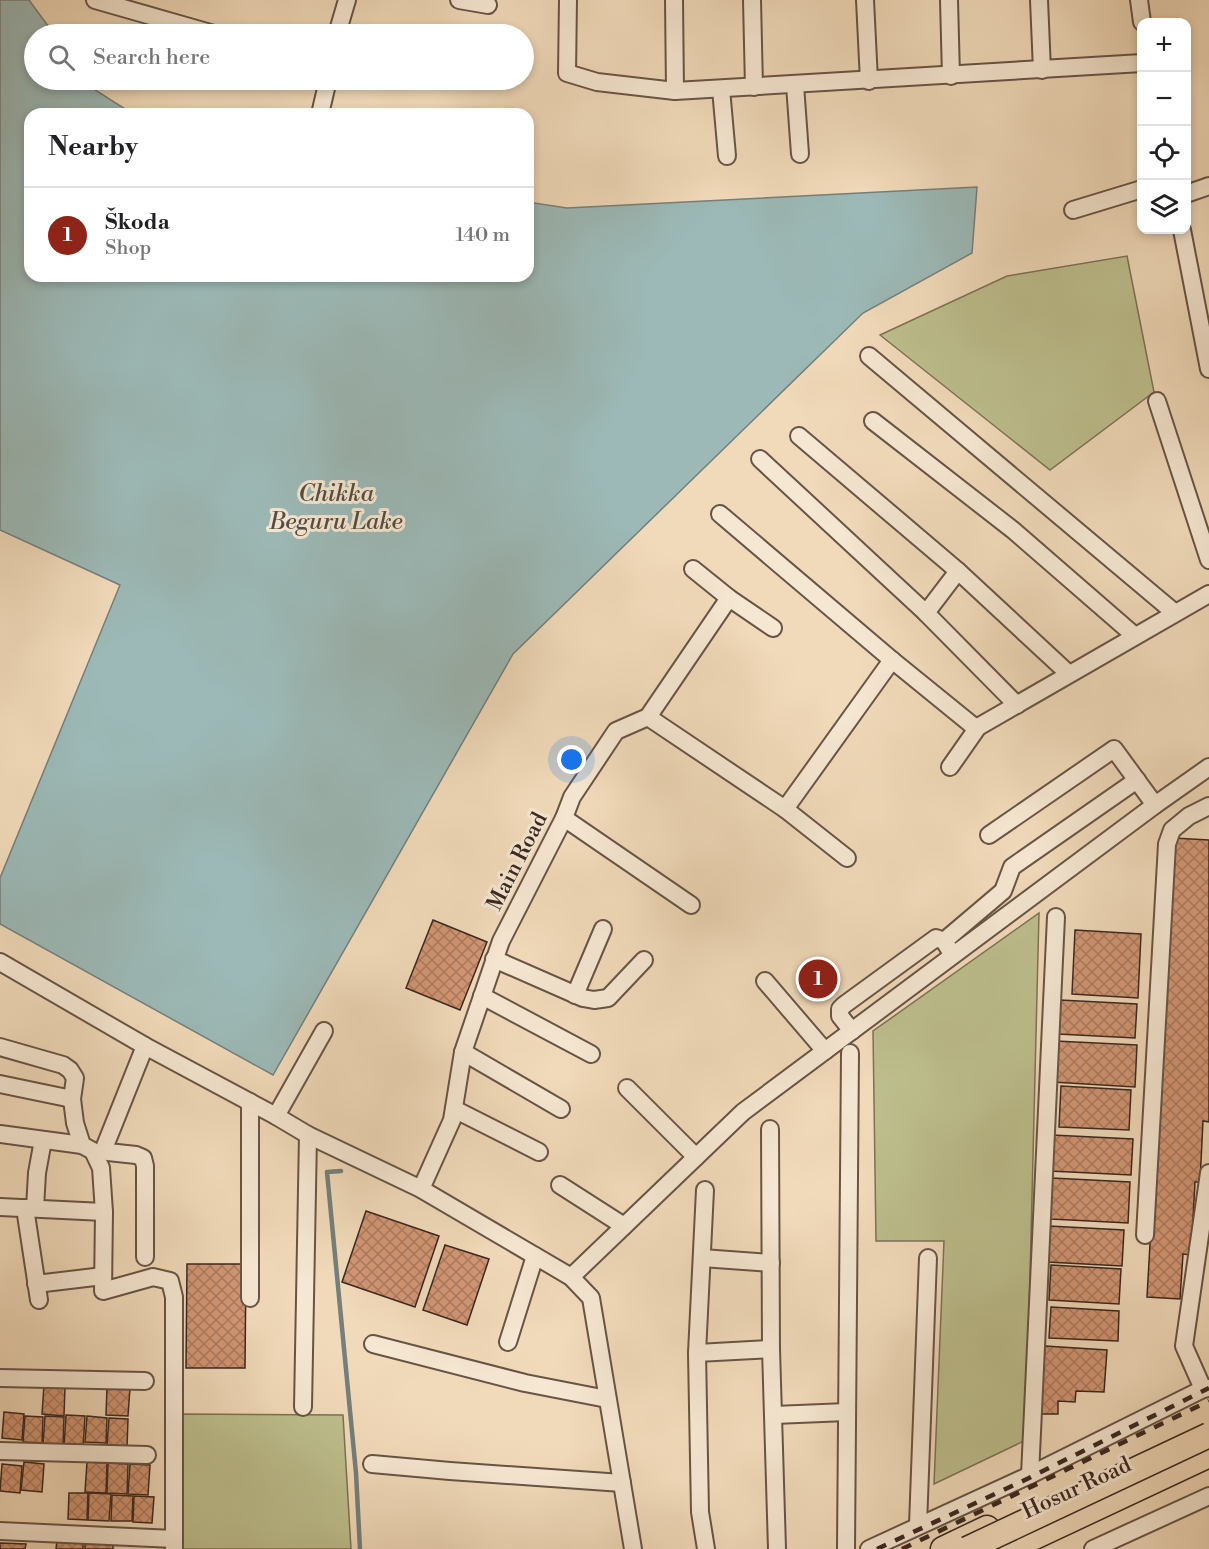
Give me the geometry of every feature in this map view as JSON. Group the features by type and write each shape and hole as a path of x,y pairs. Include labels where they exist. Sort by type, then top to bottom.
{"highway":[{"path":"967,1549 1205,1430"},
{"name":"Hosur Road","path":"943,1549 1205,1430"},
{"path":"1009,1549 1209,1455"},
{"name":"Hosur Road","path":"1032,1549 1209,1466"}],"street":[{"path":"95,0 179,24"},
{"path":"340,24 347,0"},
{"path":"459,0 488,5"},
{"path":"568,0 567,73 597,82 675,91 1137,63"},
{"path":"674,0 675,91"},
{"path":"752,0 754,87"},
{"path":"865,0 868,81"},
{"path":"949,0 951,76"},
{"path":"1040,0 1042,70"},
{"path":"1139,0 1141,18"},
{"path":"795,85 800,154"},
{"path":"721,89 728,156"},
{"path":"322,108 326,90"},
{"path":"1191,192 1209,186"},
{"path":"1073,210 1137,191"},
{"path":"1183,234 1209,369"},
{"path":"868,356 1175,613"},
{"path":"1157,400 1209,560"},
{"path":"873,421 1013,530 1135,636"},
{"path":"799,436 958,571 1069,674"},
{"path":"760,459 926,613 1017,705"},
{"path":"720,513 892,660 972,725 978,727"},
{"path":"693,569 729,598 773,628"},
{"path":"926,613 958,571"},
{"path":"950,767 978,727 1209,594"},
{"path":"729,598 648,717 785,808 847,858"},
{"path":"785,808 892,660"},
{"name":"Main Road","path":"421,1189 452,1120 463,1052 501,941 573,797 616,731 648,717"},
{"path":"989,835 1114,749 1155,805"},
{"path":"949,948 1209,767"},
{"path":"571,1277 743,1112 852,1031 949,948 1004,891 1012,867 1137,780"},
{"path":"1145,1235 1167,844 1172,830 1189,816 1209,806"},
{"path":"564,818 691,905"},
{"path":"1030,1475 1056,917"},
{"path":"575,995 603,929"},
{"path":"852,1031 840,1016 840,1010 844,1005 936,938 949,948"},
{"path":"494,959 575,995 594,1000 608,998 644,960"},
{"path":"0,962 145,1046 308,1135 421,1189 571,1277 591,1298 633,1549"},
{"path":"765,981 825,1051"},
{"path":"482,996 591,1054"},
{"path":"276,1116 324,1032"},
{"path":"145,1046 105,1146 108,1152 143,1158 145,1166 145,1257"},
{"path":"0,1047 63,1065 70,1070 75,1078 72,1099 75,1123 82,1145"},
{"path":"463,1052 561,1109"},
{"path":"846,1549 850,1053"},
{"path":"0,1084 72,1099"},
{"path":"627,1088 696,1157"},
{"path":"250,1102 250,1298"},
{"path":"454,1109 539,1152"},
{"path":"770,1129 771,1348 777,1549"},
{"path":"0,1134 82,1145 93,1151 100,1168 104,1212 103,1291 153,1277 170,1281 174,1297 174,1544 0,1531"},
{"path":"303,1407 308,1135"},
{"path":"43,1140 30,1208 37,1292 103,1276"},
{"path":"869,1549 1030,1475 1207,1385 1184,1346 1209,1173"},
{"path":"560,1185 624,1226"},
{"path":"705,1190 698,1353 700,1512 706,1549"},
{"path":"0,1207 104,1212"},
{"path":"508,1342 535,1256"},
{"path":"702,1258 771,1263"},
{"path":"918,1525 928,1258"},
{"path":"373,1344 525,1383 607,1399"},
{"path":"698,1353 771,1348"},
{"path":"0,1378 145,1381"},
{"path":"774,1415 847,1412"},
{"path":"1205,1430 1209,1455"},
{"path":"0,1451 147,1455"},
{"path":"372,1464 622,1482"},
{"path":"1093,1549 1209,1496"}],"green space":[{"path":"1127,256 1154,392 1050,470 880,335 1007,276"},
{"path":"1039,913 1026,1440 934,1484 944,1241 876,1241 873,1031"},
{"path":"181,1414 343,1415 351,1549 182,1549"}],"water":[{"name":"Chikka Beguru Lake","path":"0,0 29,0 47,24 24,24 24,90 95,90 124,108 24,108 24,282 534,282 534,203 567,208 977,187 972,253 863,313 513,654 273,1075 0,924 0,878 120,585 0,530"}],"building":[{"path":"1173,838 1209,840 1209,1122 1203,1121 1200,1182 1195,1182 1191,1255 1183,1254 1180,1299 1147,1297"},
{"path":"433,920 487,942 460,1010 406,988"},
{"path":"1075,930 1141,934 1138,998 1072,994"},
{"path":"1060,1000 1137,1004 1135,1038 1058,1034"},
{"path":"1055,1041 1137,1045 1135,1087 1053,1082"},
{"path":"1061,1086 1131,1090 1129,1130 1059,1127"},
{"path":"1052,1135 1133,1139 1131,1175 1050,1171"},
{"path":"1052,1178 1130,1182 1128,1223 1051,1219"},
{"path":"366,1211 439,1236 415,1307 342,1282"},
{"path":"1049,1226 1124,1230 1122,1266 1047,1262"},
{"path":"445,1245 489,1259 467,1325 423,1310"},
{"path":"187,1264 246,1264 245,1368 186,1368"},
{"path":"1051,1265 1121,1269 1119,1304 1049,1300"},
{"path":"1051,1307 1119,1311 1118,1341 1049,1338"},
{"path":"1045,1346 1107,1350 1104,1392 1076,1391 1075,1402 1058,1401 1058,1414 1041,1414"},
{"path":"44,1385 65,1387 64,1416 42,1414"},
{"path":"107,1387 130,1388 128,1416 106,1415"},
{"path":"4,1412 24,1414 22,1440 2,1438"},
{"path":"66,1415 85,1416 83,1448 64,1447"},
{"path":"25,1416 43,1417 42,1443 23,1442"},
{"path":"45,1416 64,1417 63,1446 43,1444"},
{"path":"87,1416 107,1418 106,1443 85,1442"},
{"path":"109,1418 128,1419 127,1447 107,1446"},
{"path":"24,1462 44,1464 42,1492 21,1490"},
{"path":"87,1462 107,1463 106,1493 85,1492"},
{"path":"108,1463 128,1464 127,1494 107,1493"},
{"path":"2,1464 22,1466 20,1493 0,1491"},
{"path":"130,1464 150,1465 148,1495 128,1494"},
{"path":"69,1493 88,1493 87,1520 68,1519"},
{"path":"89,1493 111,1494 109,1521 88,1520"},
{"path":"112,1495 133,1496 132,1521 111,1521"},
{"path":"134,1496 154,1497 152,1523 133,1522"},
{"path":"57,1540 83,1541 83,1549 56,1549"},
{"path":"85,1541 113,1543 113,1549 85,1549"},
{"path":"0,1543 26,1544 25,1549 0,1549"}],"waterway":[{"path":"341,1171 327,1172 356,1473 360,1549"}],"railway":[{"path":"877,1549 1027,1479 1209,1388"},
{"path":"902,1549 1209,1401"}],"place":[{"name":"Škoda","path":"818,979"}]}
